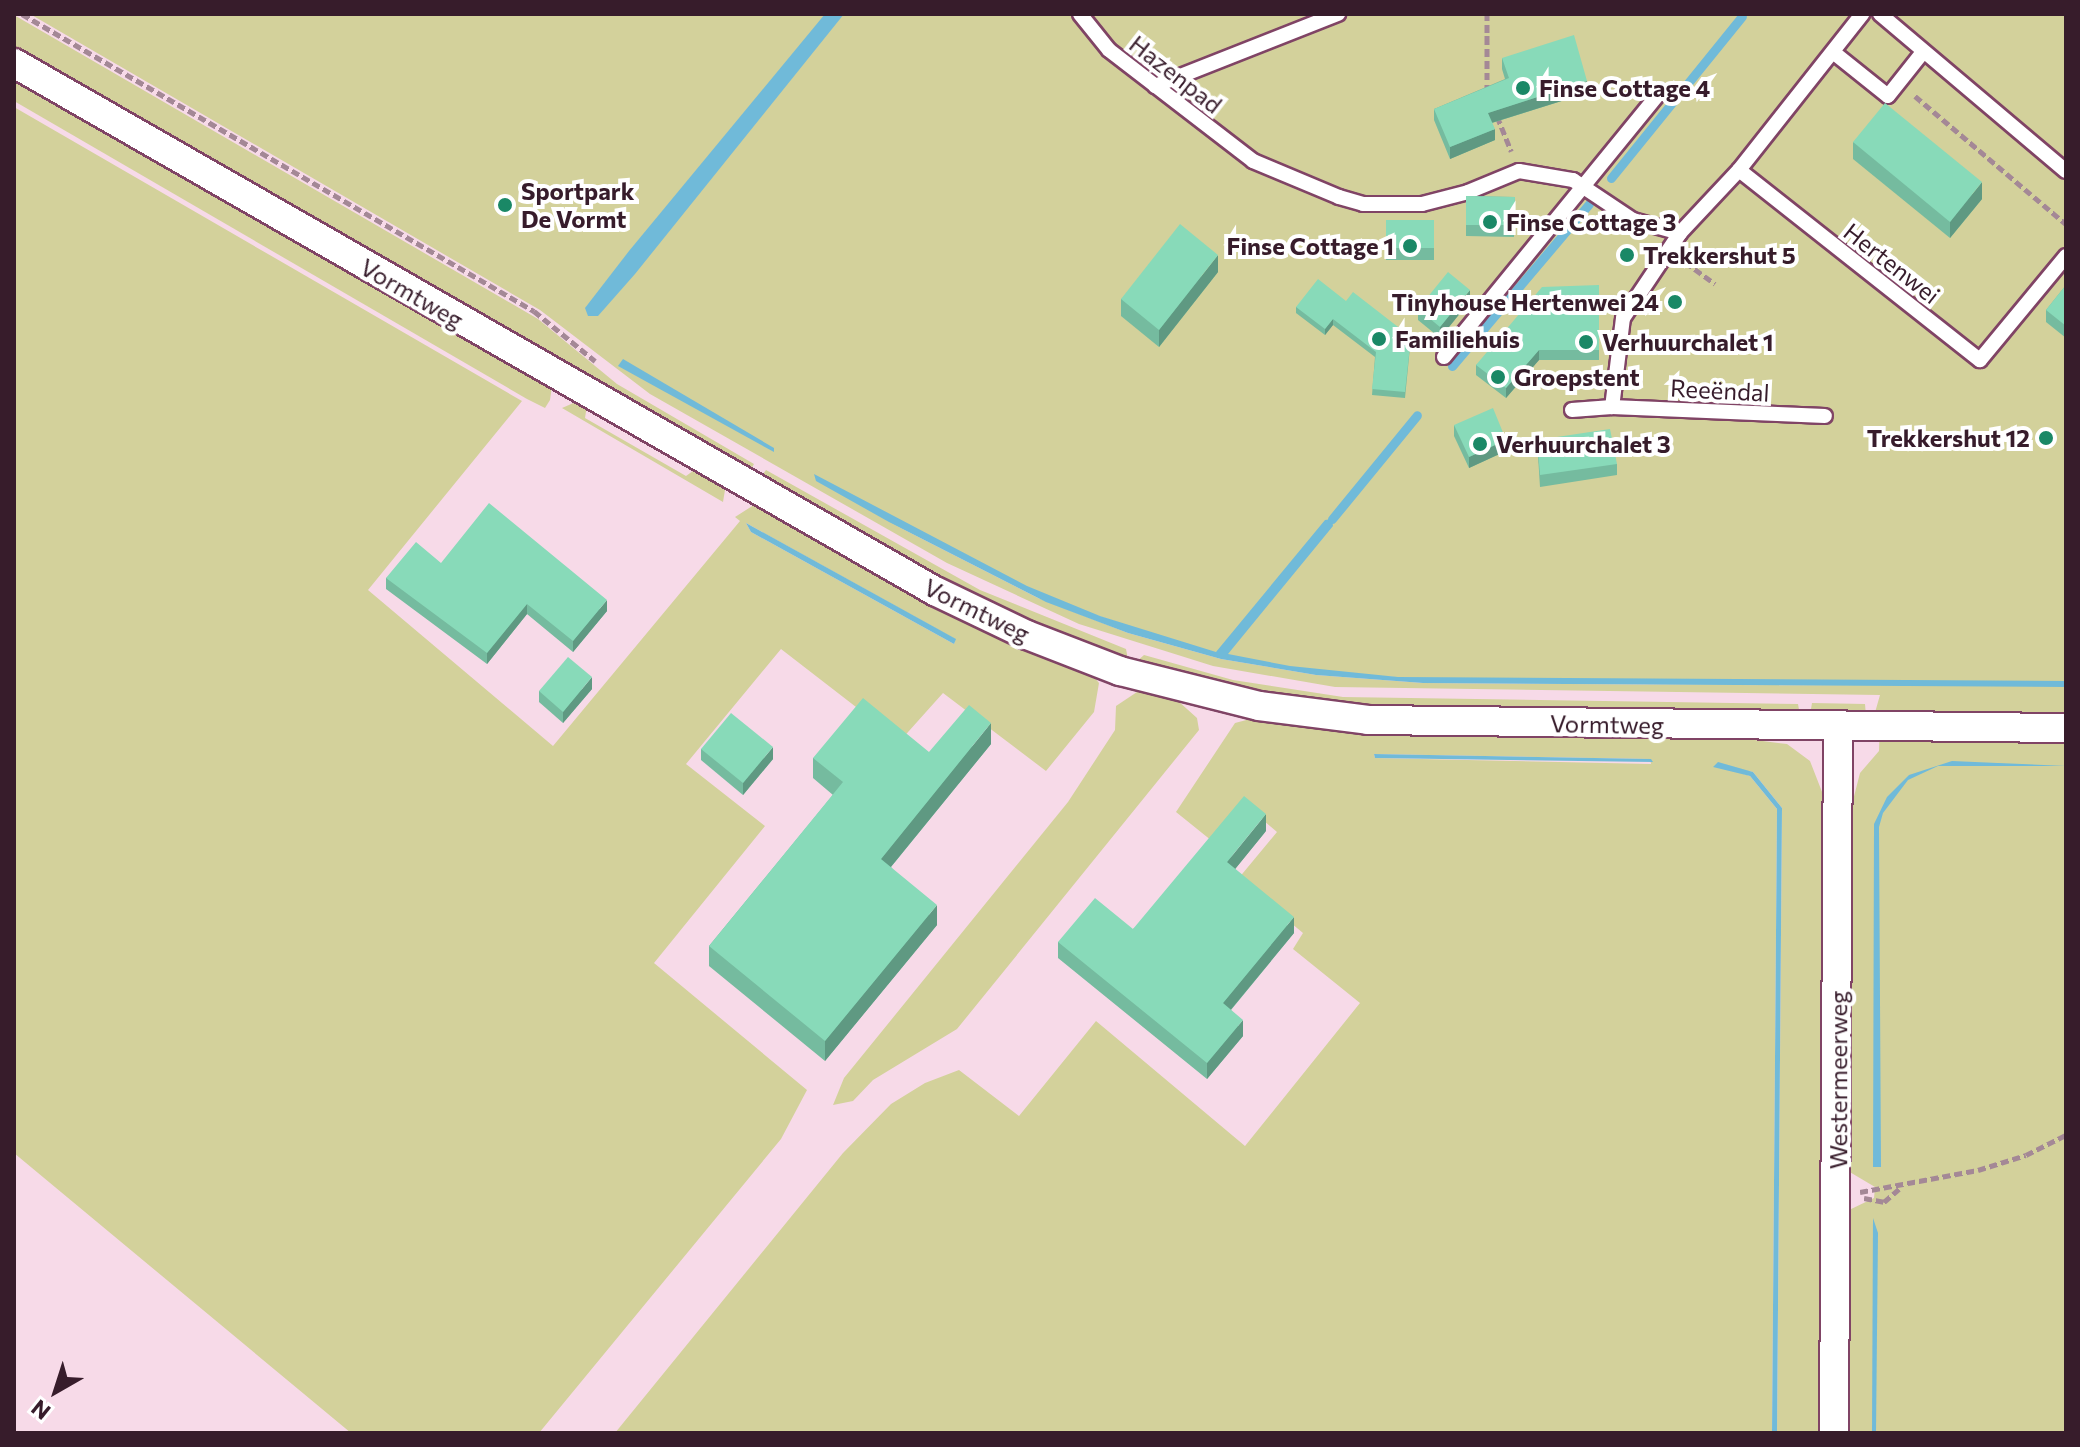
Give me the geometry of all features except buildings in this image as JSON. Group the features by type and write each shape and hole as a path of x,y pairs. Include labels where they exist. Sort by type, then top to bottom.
{"street":[{"name":"Vormtweg","path":"14,63 891,567 964,607 1092,661 1199,693 1338,718 2066,728"},
{"name":"Westermeerweg","path":"1834,1433 1838,727"}],"lane":[{"name":"Hazenpad","path":"1080,14 1109,50 1253,161 1339,197 1387,205 1468,192 1519,171"},
{"path":"1155,86 1338,14"},
{"path":"1612,407 1623,318 1680,233 1739,170 1862,14"},
{"path":"1880,14 2066,171"},
{"path":"1833,52 1888,96 1923,52"},
{"path":"1444,357 1661,91"},
{"name":"Hertenwei","path":"1739,170 1980,360 2066,256"},
{"path":"1519,171 1551,174 1582,186 1633,220 1680,233"},
{"name":"Reeëndal","path":"1572,410 1612,407 1825,416"}],"path":[{"name":"Vormtweg","path":"22,14 534,311 604,368"},
{"path":"1487,14 1487,92 1519,171"},
{"path":"1899,83 2066,224"},
{"path":"1669,250 1715,284"},
{"path":"1847,1192 1900,1188 2026,1155 2066,1135"},
{"path":"1857,1192 1870,1203 1884,1202 1900,1188"}],"shaded area":[{"path":"30,14 2066,14 2066,1433 1845,1433 1847,1211 1874,1198 1875,1187 1848,1171 1850,812 1860,773 1879,751 1880,717 1874,716 1880,695 1335,687 1213,666 1079,624 947,563 650,394 540,310","holes":["889,522 1042,597 1222,657 1348,675 1532,683 1880,686 1423,683 1316,675 1221,659 1128,633 1038,598"]},
{"path":"14,15 538,319 617,384 754,464 747,476 14,52"},
{"path":"14,75 552,386 550,400 545,408 527,399 14,101"},
{"path":"14,107 522,401 368,590 553,746 740,521 735,517 757,503 1090,672 1099,683 1094,712 1046,771 943,693 900,741 781,649 686,764 765,826 654,963 807,1090 781,1139 539,1433 351,1433 14,1153","holes":["746,523 955,639 954,644 751,532"]},
{"path":"578,401 587,405 585,418 686,476 697,468 726,484 723,502 562,408"},
{"path":"766,470 980,590 1126,649 1128,659 1023,622 758,481"},
{"path":"1144,655 1233,680 1343,697 1798,704 1800,715 1370,710 1276,698 1136,662"},
{"path":"1140,690 1177,700 1197,718 1199,730 957,1029 873,1080 853,1101 833,1105 844,1078 1068,802 1115,730 1116,706"},
{"path":"1812,703 1865,704 1866,716 1810,715"},
{"path":"1254,718 1754,735 1755,740 1787,744 1810,761 1824,797 1822,1433 1777,1433 1782,808 1753,772 1719,766 1750,776 1777,809 1772,1433 615,1433 843,1153 891,1104 925,1083 959,1070 1019,1116 1096,1021 1245,1146 1360,1003 1293,949 1303,933 1238,879 1277,832 1243,803 1212,841 1176,812 1235,723","holes":["1374,754 1650,759 1651,764 1375,758"]}],"water":[{"path":"825,14 844,14 635,274 598,316 588,316 585,308 629,251"},
{"path":"623,359 774,448 774,452 618,366"},
{"path":"814,474 1027,586 1100,616 1216,652 1325,520 1332,519 1333,526 1228,654 1290,666 1398,677 2066,681 2066,687 1423,683 1316,675 1221,659 1128,633 1046,602 889,522 816,481"},
{"path":"746,523 956,639 954,644 751,532"},
{"path":"1374,754 1651,759 1653,762 1375,758"},
{"path":"1952,761 2066,766 1938,766 1908,780 1883,813 1879,827 1881,1167 1873,1167 1874,824 1887,797 1909,775"},
{"path":"1718,762 1753,772 1782,808 1777,1433 1772,1433 1777,809 1750,776 1713,767"},
{"path":"1873,1218 1878,1233 1876,1433 1872,1433"}],"waterway":[{"path":"1611,178 1742,16"},
{"path":"1452,366 1589,204"},
{"path":"1332,519 1417,415"}],"place":[{"name":"Finse Cottage 4","path":"1523,88"},
{"name":"Sportpark De Vormt","path":"505,205"},
{"name":"Finse Cottage 3","path":"1490,222"},
{"name":"Finse Cottage 1","path":"1410,246"},
{"name":"Trekkershut 5","path":"1627,255"},
{"name":"Tinyhouse Hertenwei 24","path":"1675,302"},
{"name":"Familiehuis","path":"1379,339"},
{"name":"Verhuurchalet 1","path":"1586,342"},
{"name":"Groepstent","path":"1498,377"},
{"name":"Trekkershut 12","path":"2046,438"},
{"name":"Verhuurchalet 3","path":"1480,444"}]}
